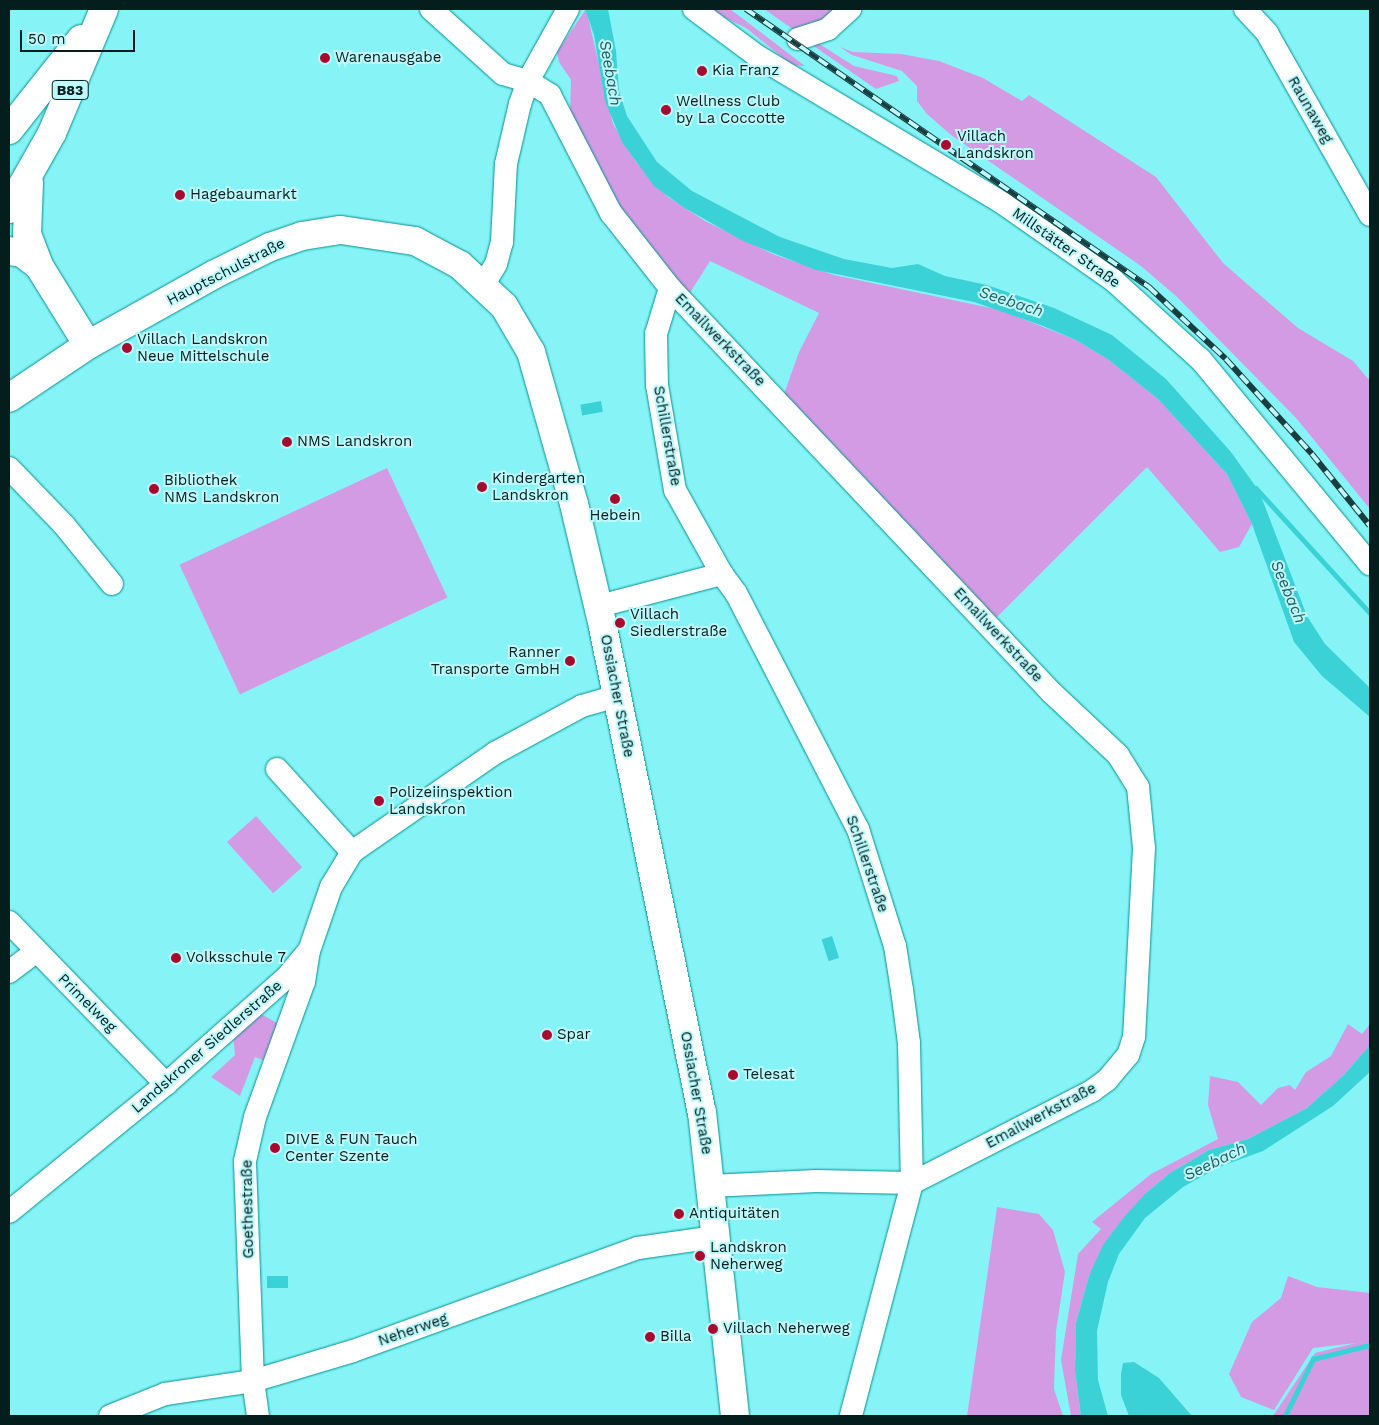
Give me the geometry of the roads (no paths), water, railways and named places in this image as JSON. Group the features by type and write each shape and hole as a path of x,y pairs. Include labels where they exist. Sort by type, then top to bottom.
{"main road":[{"path":"9,130 104,10"},
{"name":"B83","path":"9,209 52,132 104,10"},
{"path":"29,175 26,227 39,266 88,345"},
{"name":"Hauptschulstraße","path":"9,398 88,345 215,274 270,247 302,236 341,230 405,238 427,246 484,284"},
{"path":"9,251 22,252 39,266"},
{"name":"Ossiacher Straße","path":"484,284 504,306 531,352 574,504 598,606 702,1112 736,1416"}],"street":[{"name":"Emailwerkstraße","path":"431,9 503,74 528,81 550,95 558,106 611,213 670,288 1051,692 1118,755 1138,787 1144,848 1134,1037 1128,1055 1107,1080 1092,1091 912,1183 816,1181 710,1186"},
{"name":"Millstätter Straße","path":"694,9 757,56 1004,204 1113,280 1202,360 1370,564"},
{"path":"798,39 828,29 850,9"},
{"name":"Raunaweg","path":"1245,9 1266,33 1370,215"},
{"path":"484,284 496,264 502,242 506,164 512,130 528,81 562,18"},
{"name":"Schillerstraße","path":"670,288 656,334 656,385 675,490 722,574 736,593 858,828 895,946 909,1042 912,1183"},
{"path":"9,468 64,525 112,584"},
{"path":"598,606 722,574"},
{"name":"Landskroner Siedlerstraße","path":"9,1212 166,1084 263,998 309,951 331,887 352,852 495,753 582,706 617,696"},
{"path":"277,770 352,852"},
{"name":"Primelweg","path":"9,922 166,1084"},
{"name":"Goethestraße","path":"258,1416 253,1381 245,1161 255,1117 304,982 309,951"},
{"path":"9,972 36,952"},
{"path":"263,998 291,1019"},
{"path":"851,1416 912,1183"},
{"name":"Neherweg","path":"110,1416 165,1394 253,1381 354,1350 638,1248 715,1236"}],"water":[{"name":"Seebach","path":"585,9 608,9 616,51 619,91 627,116 657,162 692,191 780,237 844,259 892,268 918,264 945,276 987,285 1054,308 1112,335 1166,379 1231,452 1259,491 1307,616 1325,644 1370,688 1370,717 1322,676 1294,642 1252,524 1227,474 1158,399 1109,360 1076,340 1043,326 974,302 816,270 743,241 683,207 654,186 622,142 605,101 594,35"},
{"path":"601,401 603,412 582,415 580,405"},
{"path":"832,936 839,958 829,961 822,939"},
{"name":"Seebach","path":"1370,1045 1370,1072 1333,1106 1263,1151 1219,1167 1183,1187 1145,1218 1119,1254 1108,1282 1097,1331 1098,1380 1108,1416 1081,1416 1075,1370 1076,1323 1089,1276 1103,1245 1124,1217 1146,1193 1170,1173 1209,1150 1248,1139 1307,1108 1344,1075"},
{"path":"267,1276 288,1276 288,1288 267,1288"},
{"path":"1134,1362 1159,1378 1192,1416 1129,1416 1121,1395 1121,1374 1123,1363"}],"waterway":[{"path":"1256,488 1370,613"},
{"path":"1285,1416 1313,1359 1370,1345"}],"railway":[{"path":"746,9 1149,287 1226,359 1312,454 1370,526"}],"place":[{"name":"Warenausgabe","path":"325,58"},
{"name":"Kia Franz","path":"702,71"},
{"name":"Wellness Club by La Coccotte","path":"666,110"},
{"name":"Villach Landskron","path":"946,145"},
{"name":"Hagebaumarkt","path":"180,195"},
{"name":"Villach Landskron Neue Mittelschule","path":"127,348"},
{"name":"NMS Landskron","path":"287,442"},
{"name":"Kindergarten Landskron","path":"482,487"},
{"name":"Bibliothek NMS Landskron","path":"154,489"},
{"name":"Hebein","path":"615,499"},
{"name":"Villach Siedlerstraße","path":"620,623"},
{"name":"Ranner Transporte GmbH","path":"570,661"},
{"name":"Polizeiinspektion Landskron","path":"379,801"},
{"name":"Volksschule 7","path":"176,958"},
{"name":"Spar","path":"547,1035"},
{"name":"Telesat","path":"733,1075"},
{"name":"DIVE & FUN Tauch Center Szente","path":"275,1148"},
{"name":"Antiquitäten","path":"679,1214"},
{"name":"Landskron Neherweg","path":"700,1256"},
{"name":"Villach Neherweg","path":"713,1329"},
{"name":"Billa","path":"650,1337"}]}
